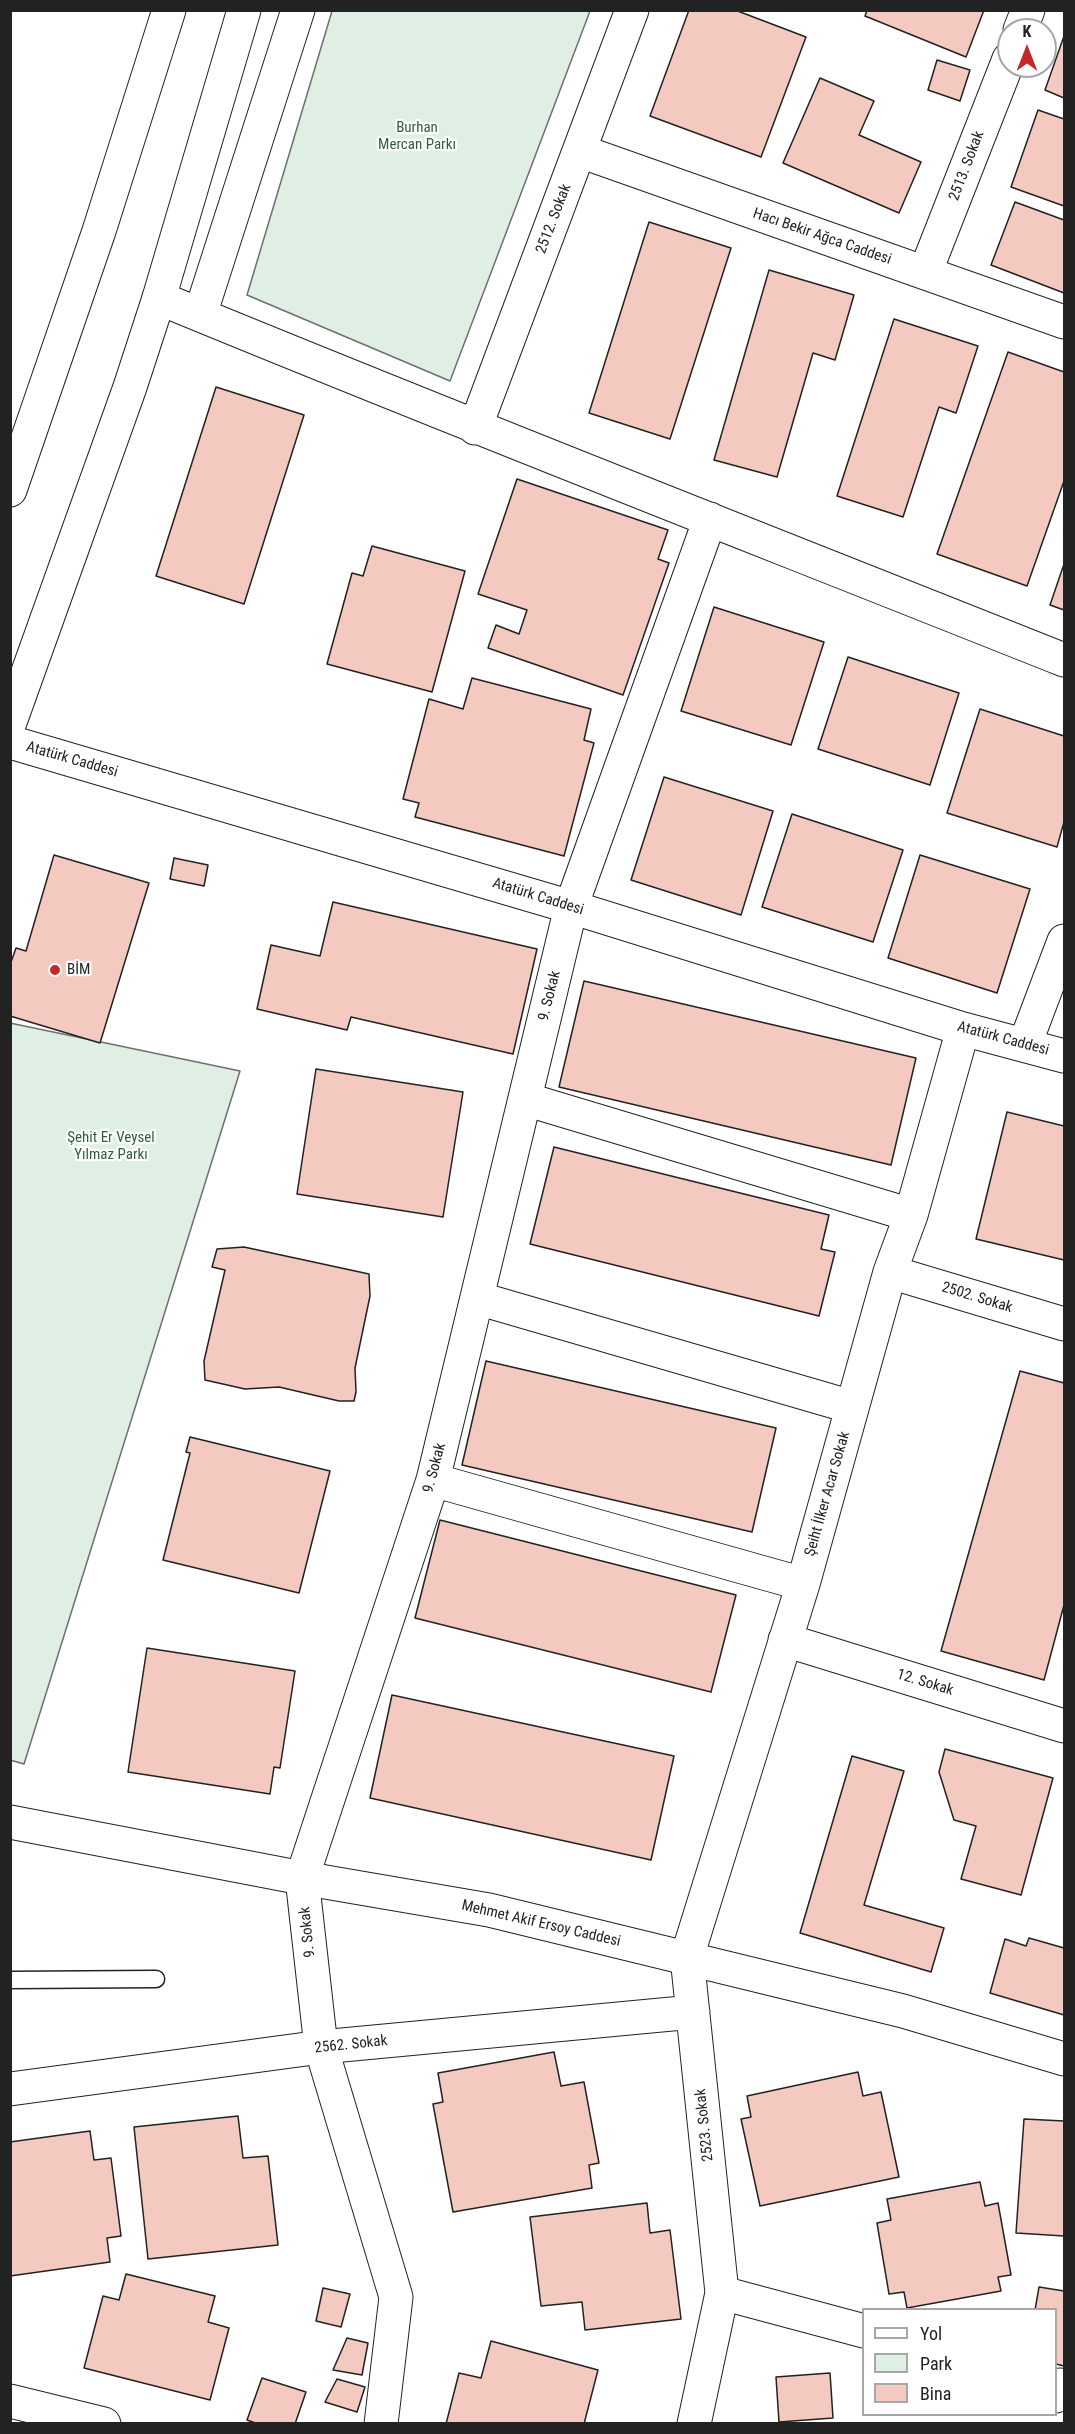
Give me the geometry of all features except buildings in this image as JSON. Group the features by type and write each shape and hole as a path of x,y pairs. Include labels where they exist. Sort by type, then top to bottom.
{"main road":[{"path":"10,490 99,231 169,10"},
{"path":"10,722 130,387 159,298 244,10"},
{"path":"200,315 298,10"},
{"name":"2512. Sokak","path":"475,428 632,10"},
{"name":"2513. Sokak","path":"925,273 1002,78"},
{"name":"Hacı Bekir Ağca Caddesi","path":"580,151 1065,322"},
{"path":"159,298 475,428 1065,660"},
{"name":"9. Sokak","path":"381,2424 396,2297 321,2048 302,1878 433,1480 571,907 710,519"},
{"name":"Atatürk Caddesi","path":"10,742 571,907 963,1029 1065,1056"},
{"path":"1024,1044 1065,941"},
{"name":"Şeiht İlker Acar Sokak","path":"687,1957 803,1584 890,1272 911,1215 963,1029"},
{"path":"525,1099 911,1215"},
{"name":"2502. Sokak","path":"890,1272 1065,1324"},
{"path":"477,1298 852,1407"},
{"path":"433,1480 803,1584"},
{"name":"12. Sokak","path":"785,1640 1065,1726"},
{"name":"Mehmet Akif Ersoy Caddesi","path":"10,1822 302,1878 489,1910 903,2011 1065,2059"},
{"name":"2523. Sokak","path":"687,1957 722,2293 694,2424"},
{"name":"2562. Sokak","path":"10,2089 321,2048 693,2012"},
{"path":"722,2293 862,2330"},
{"path":"10,2401 104,2424"}],"lane":[{"path":"10,1980 156,1979"}],"green space":[{"name":"Burhan Mercan Parkı","path":"332,11 590,11 450,381 247,295"},
{"name":"Şehit Er Veysel Yılmaz Parkı","path":"10,1023 240,1071 24,1764 10,1760"}],"place":[{"name":"BİM","path":"55,970"}]}
